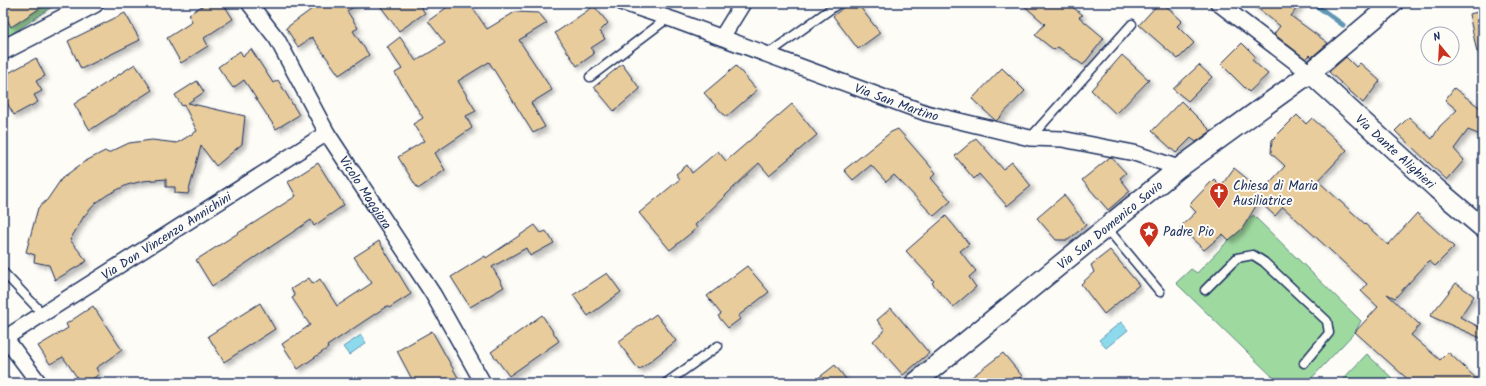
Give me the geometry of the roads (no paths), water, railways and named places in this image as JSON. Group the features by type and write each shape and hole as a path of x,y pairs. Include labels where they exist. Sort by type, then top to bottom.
{"street":[{"path":"3,50 94,3"},
{"name":"Vicolo Maggiora","path":"249,3 277,39 327,133 433,294 483,383"},
{"name":"Via San Martino","path":"623,3 722,37 926,113 1030,138 1062,139 1134,153 1179,168"},
{"path":"722,37 743,3"},
{"path":"1218,3 1310,73"},
{"name":"Via San Domenico Savio","path":"915,383 1179,168 1310,73 1393,3"},
{"name":"Via Dante Alighieri","path":"1310,73 1437,189 1483,228"},
{"name":"Via Don Vincenzo Annichini","path":"4,336 42,314 327,133"},
{"path":"4,336 39,383"}],"lane":[{"path":"768,54 839,3"},
{"path":"590,77 668,18"},
{"path":"1030,138 1132,24"},
{"path":"1106,227 1160,292"},
{"path":"1204,290 1237,258 1252,254 1264,262 1327,321 1329,333 1304,363"},
{"path":"3,272 42,314"},
{"path":"666,383 718,346"}],"water":[{"path":"1121,322 1128,330 1106,348 1099,340"},
{"path":"361,335 366,343 349,355 343,347"}],"waterway":[{"path":"1313,3 1343,25"}],"place":[{"name":"Chiesa di Maria Ausiliatrice","path":"1219,209"},
{"name":"Padre Pio","path":"1149,248"}]}
